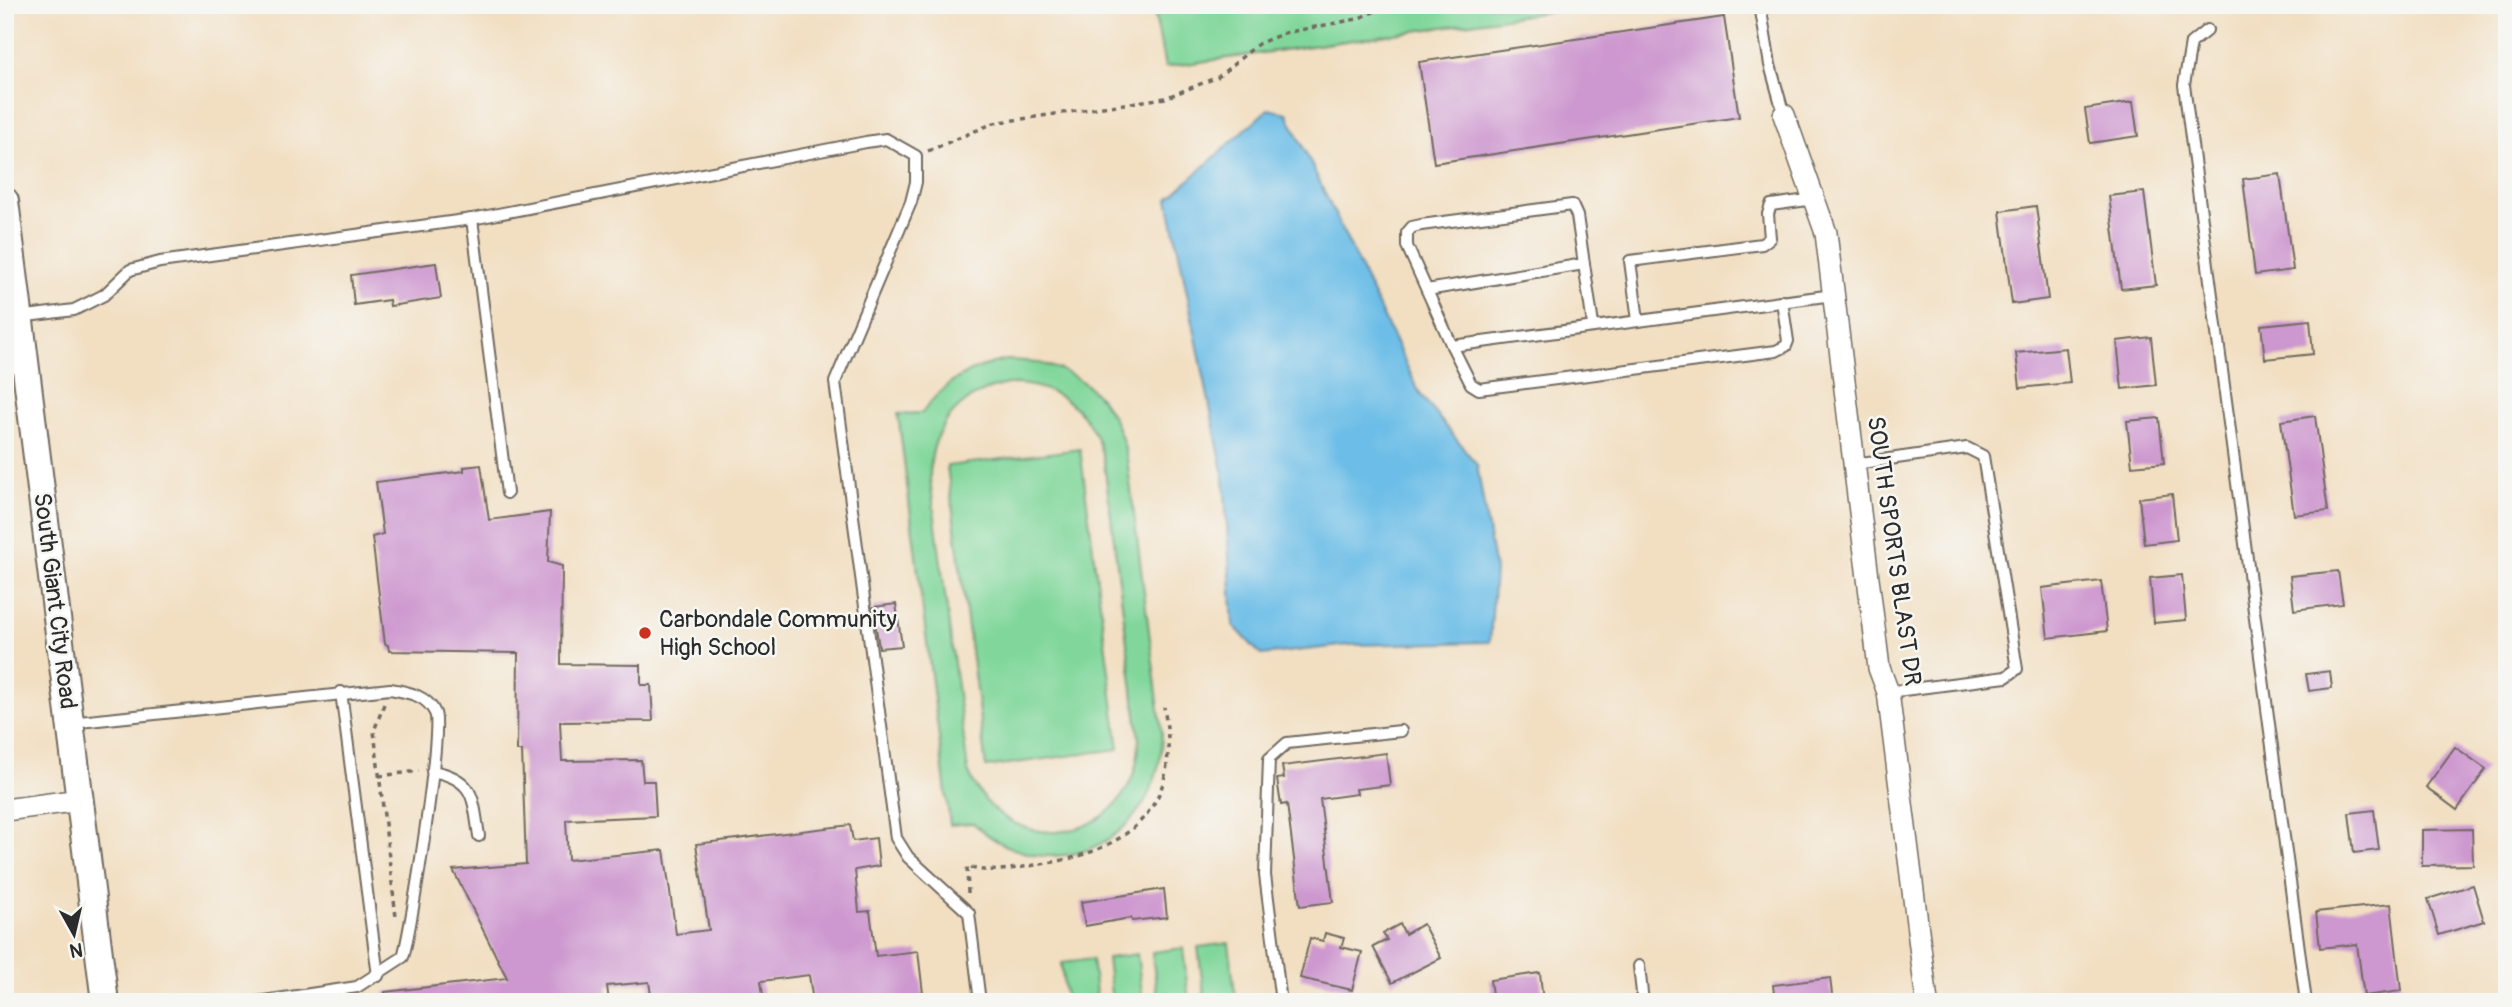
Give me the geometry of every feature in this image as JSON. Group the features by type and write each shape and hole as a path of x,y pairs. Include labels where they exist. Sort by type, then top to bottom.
{"street":[{"name":"SOUTH SPORTS BLAST DR","path":"1784,115 1802,172 1815,199 1826,233 1880,668 1888,692 1927,1002"},
{"name":"South Giant City Road","path":"5,201 105,1002"},
{"path":"5,810 80,800"}],"lane":[{"path":"1760,5 1770,65 1784,115"},
{"path":"2207,30 2191,43 2184,85 2306,1002"},
{"path":"19,317 74,310 104,295 130,270 160,262 472,219 886,139 916,156 916,182 911,202 835,382 896,838 908,857 969,914 980,1002"},
{"path":"1638,320 1630,261 1762,244 1770,238 1768,214 1771,205 1815,199"},
{"path":"1593,325 1575,209 1566,204 1421,225 1412,227 1405,239 1452,346 1471,384 1479,389 1782,349 1788,341 1782,302"},
{"path":"472,219 507,493"},
{"path":"1427,290 1584,264"},
{"path":"1452,346 1593,325 1833,295"},
{"path":"1854,464 1967,448 1983,456 2017,669 2006,677 1888,692"},
{"path":"70,723 341,692 390,689 413,694 428,703 438,722 426,771 409,937 403,957 378,976 342,990 257,1002"},
{"path":"341,692 378,976"},
{"path":"1281,1002 1265,875 1269,759 1287,743 1401,732"},
{"path":"426,771 457,778 472,794 479,836"},
{"path":"1639,966 1643,1002"}],"path":[{"path":"916,156 994,123 1165,98 1218,78 1258,44 1284,33 1357,19 1390,5"},
{"path":"385,703 374,731 397,926"},
{"path":"967,867 984,872 1073,860 1104,849 1126,835 1147,814 1159,794 1165,774 1168,750 1164,707"},
{"path":"379,776 426,771"}],"green space":[{"path":"1153,5 1596,5 1165,67"},
{"path":"1006,360 1051,366 1087,385 1101,399 1112,416 1127,459 1162,733 1157,770 1144,802 1124,827 1098,845 1068,855 1036,855 1004,845 973,823 950,825 898,414 922,413 948,385 969,372","holes":["1008,384 1026,385 1058,395 1071,404 1092,429 1099,445 1104,462 1139,738 1134,774 1118,801 1096,820 1069,830 1040,831 1012,822 987,802 968,771 930,479 935,444 950,416 975,396 991,389"]},
{"path":"1080,449 1119,749 986,767 947,466"},
{"path":"1229,943 1236,1002 1205,1002 1198,947"},
{"path":"1183,948 1189,1002 1158,1002 1152,952"},
{"path":"1137,954 1143,1002 1112,1002 1107,958"},
{"path":"1092,959 1097,1002 1066,1002 1061,963"}],"water":[{"path":"1268,109 1287,113 1420,394 1477,465 1495,570 1490,642 1349,645 1261,655 1233,625 1224,476 1168,199"}],"building":[{"path":"1724,17 1739,117 1434,163 1419,62"},
{"path":"2133,102 2138,136 2090,143 2085,109"},
{"path":"2280,174 2293,270 2255,275 2243,179"},
{"path":"2144,192 2156,285 2121,289 2109,196"},
{"path":"2036,206 2048,299 2012,304 2000,211"},
{"path":"436,263 441,298 390,306 389,300 354,305 351,275"},
{"path":"2310,320 2313,354 2265,359 2261,325"},
{"path":"2151,337 2156,385 2122,389 2117,341"},
{"path":"2066,348 2070,383 2020,388 2016,353"},
{"path":"2315,416 2328,511 2294,515 2281,421"},
{"path":"2159,418 2164,463 2132,466 2127,421"},
{"path":"481,465 489,520 550,512 548,562 562,566 561,664 641,665 641,685 651,685 653,721 560,722 562,761 641,760 643,781 654,781 656,816 566,820 568,860 664,850 676,934 709,930 696,844 850,825 853,841 876,838 879,866 855,870 859,912 870,911 876,956 918,951 924,1002 813,1002 809,975 761,981 764,1002 652,1002 649,982 607,986 609,1002 386,1002 385,992 507,978 453,870 526,864 522,751 517,751 518,653 389,651 388,645 385,644 372,537 383,534 376,482 464,471 464,467"},
{"path":"2172,494 2177,540 2144,544 2139,498"},
{"path":"2338,571 2343,604 2294,610 2290,576"},
{"path":"2182,575 2186,620 2154,623 2150,578"},
{"path":"2101,581 2107,631 2048,638 2042,588"},
{"path":"896,604 902,646 879,648 873,607"},
{"path":"2330,671 2332,688 2309,691 2306,674"},
{"path":"2455,747 2486,769 2457,810 2426,787"},
{"path":"1386,753 1390,785 1356,789 1357,794 1320,799 1333,902 1300,906 1287,804 1281,805 1277,779 1284,778 1282,766"},
{"path":"2374,810 2379,850 2354,853 2349,813"},
{"path":"2472,829 2473,865 2422,866 2422,830"},
{"path":"2473,885 2484,921 2439,935 2428,899"},
{"path":"1164,889 1167,917 1132,921 1131,918 1085,926 1081,902"},
{"path":"2391,904 2401,991 2364,996 2357,944 2320,948 2316,912"},
{"path":"1400,924 1405,934 1423,924 1441,958 1392,983 1373,947 1387,940 1383,933"},
{"path":"1325,933 1344,938 1341,947 1362,952 1352,990 1300,978 1310,938 1323,941"},
{"path":"1540,973 1543,1002 1493,1002 1490,980"},
{"path":"1830,978 1833,1002 1775,1002 1773,985"}],"place":[{"name":"Carbondale Community High School","path":"645,633"}]}
